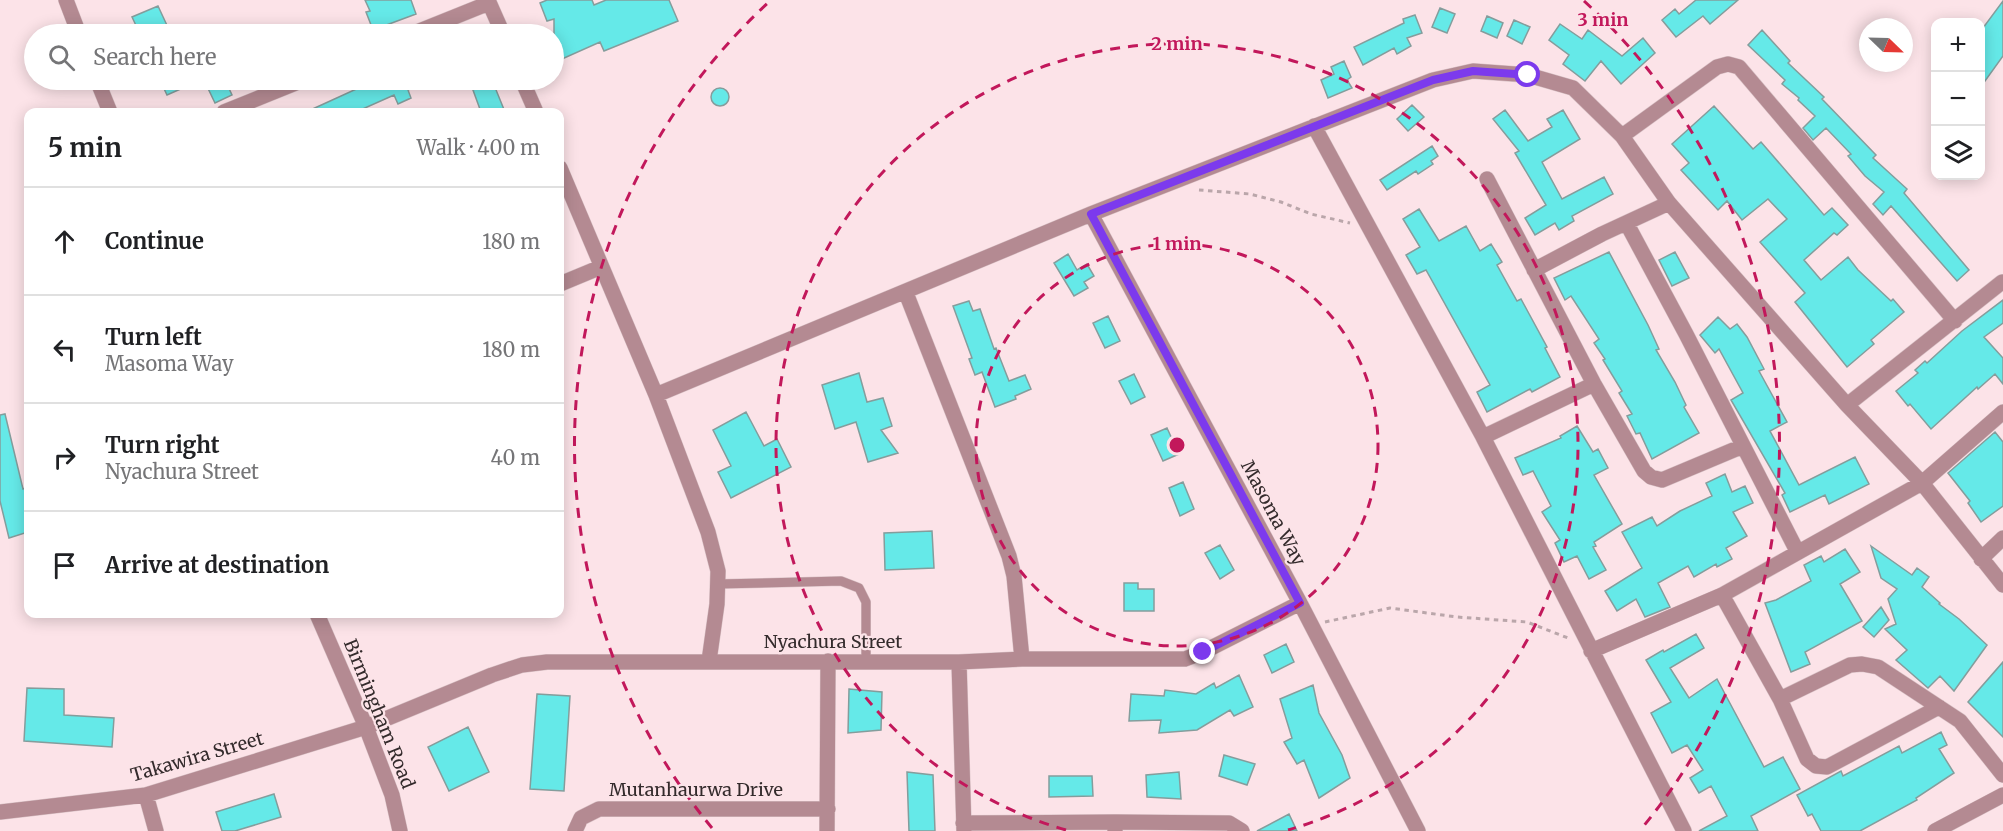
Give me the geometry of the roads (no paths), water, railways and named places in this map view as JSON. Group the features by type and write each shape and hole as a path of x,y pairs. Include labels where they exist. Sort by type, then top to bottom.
{"street":[{"path":"66,0 75,24"},
{"path":"435,24 488,1 498,24"},
{"path":"1622,135 1717,67 1728,64 1739,67 1955,321"},
{"path":"656,395 906,293 1091,214 1433,80 1473,71 1528,75 1573,88 1622,135 1669,203 1848,405 1922,483 2003,585"},
{"path":"101,90 108,108"},
{"path":"234,108 278,90"},
{"path":"526,90 534,108"},
{"path":"1314,126 1483,437 1684,831"},
{"path":"564,177 656,395 708,532 718,571 709,661"},
{"path":"1486,179 1594,384 1644,471 1651,477 1662,480 1743,446"},
{"path":"1534,270 1602,234 1669,203"},
{"name":"Masoma Way","path":"1091,214 1300,603 1418,831"},
{"path":"1627,224 1797,551"},
{"path":"564,282 602,267"},
{"path":"1848,405 2002,282"},
{"path":"906,293 1009,556 1014,576 1022,659"},
{"path":"1483,437 1594,384"},
{"path":"1591,651 1722,595 1922,483 2003,412"},
{"path":"1981,559 2003,538"},
{"path":"1722,595 1780,699 1807,759 1816,766 1827,767 1939,706"},
{"name":"Nyachura Street","path":"366,727 522,665 547,662 959,662 1022,659 1185,659 1300,603"},
{"name":"Birmingham Road","path":"319,618 366,727 392,795 400,831"},
{"path":"827,831 828,661"},
{"path":"959,662 964,827 1229,823 1242,831"},
{"path":"1780,699 1850,665 1862,663 1878,667 1960,721 2003,775"},
{"name":"Takawira Street","path":"0,812 146,795 366,727"},
{"path":"146,795 156,831"},
{"path":"1935,831 2003,795"},
{"name":"Mutanhaurwa Drive","path":"575,831 581,818 599,809 828,809"}],"lane":[{"path":"718,584 841,581 859,588 866,602 866,661"}]}
